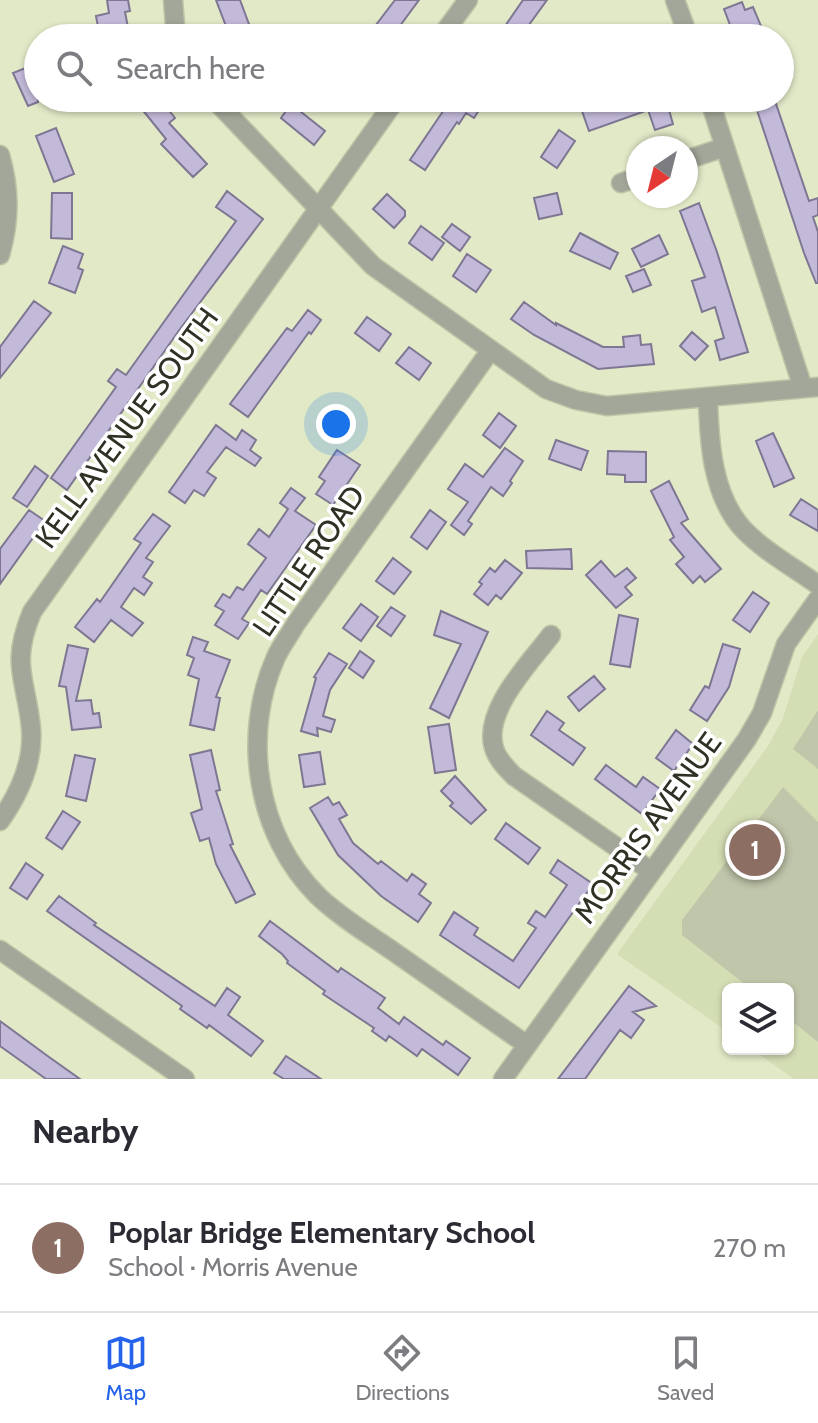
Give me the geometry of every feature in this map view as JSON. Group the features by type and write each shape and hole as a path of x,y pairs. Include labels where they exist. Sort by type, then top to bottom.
{"street":[{"path":"173,0 175,24"},
{"path":"450,24 468,0"},
{"path":"675,0 684,24"},
{"path":"226,112 373,266 546,389 576,400 607,406 810,388 714,112"},
{"name":"KELL AVENUE SOUTH","path":"0,821 22,785 29,758 31,730 20,675 20,656 23,633 32,612 387,112"},
{"path":"698,156 725,147"},
{"path":"0,155 9,206 0,255"},
{"name":"LITTLE ROAD","path":"490,351 276,656 258,727 257,764 264,801 276,835 294,866 318,895 527,1045"},
{"path":"708,398 719,489 729,509 759,543 818,585"},
{"name":"MORRIS AVENUE","path":"503,1079 747,739 762,713 786,644 818,599"},
{"path":"551,635 494,717 494,749 514,776 651,871"},
{"path":"0,950 185,1079"}],"shaded area":[{"path":"818,634 818,1079 794,1079 760,1055 794,1055 794,983 722,983 722,1028 617,954 768,746 783,718 802,657"},
{"path":"818,710 818,769 793,749"},
{"path":"783,787 818,822 818,1042 794,1023 794,983 743,983 682,935 682,920"}],"building":[{"path":"107,0 128,0 130,11 125,12 127,24 97,24 96,16 109,13"},
{"path":"216,0 240,0 249,24 225,24"},
{"path":"395,0 419,0 401,24 377,24"},
{"path":"523,0 547,0 530,24 506,24"},
{"path":"742,2 745,10 753,7 760,24 730,24 724,9"},
{"path":"24,69 24,97 13,73"},
{"path":"144,112 170,112 175,118 169,123 207,164 193,177 161,144 166,139"},
{"path":"285,112 301,112 325,131 314,145 281,118"},
{"path":"443,112 478,112 474,118 466,113 459,124 457,122 425,170 410,160"},
{"path":"582,112 642,112 589,131"},
{"path":"649,112 670,112 673,124 655,130"},
{"path":"758,112 779,112 809,201 818,198 818,215 813,217 818,232 818,283 804,253"},
{"path":"56,128 74,174 54,182 36,136"},
{"path":"559,130 575,141 557,168 541,157"},
{"path":"227,191 263,219 180,329 67,490 51,478 116,387 108,381 117,369 126,375 236,221 216,207"},
{"path":"52,193 72,193 72,239 51,238"},
{"path":"557,193 562,214 539,219 534,198"},
{"path":"387,194 405,211 405,216 394,228 373,209"},
{"path":"698,203 717,252 748,352 720,360 715,341 724,338 715,307 702,312 692,281 705,277 680,211 698,208"},
{"path":"452,224 470,237 460,251 442,237"},
{"path":"421,226 444,243 432,260 409,243"},
{"path":"580,233 618,253 610,269 570,251"},
{"path":"659,235 668,254 641,267 632,249"},
{"path":"63,246 83,254 78,268 83,270 75,293 49,283"},
{"path":"467,254 491,270 476,292 453,276"},
{"path":"644,269 651,285 633,292 626,276"},
{"path":"34,301 51,313 0,378 0,347"},
{"path":"524,302 556,325 603,347 624,347 623,337 640,335 641,345 651,344 654,364 598,369 534,335 511,319"},
{"path":"308,310 321,320 248,417 230,404 287,328 292,331"},
{"path":"367,317 391,334 379,351 355,333"},
{"path":"692,332 708,346 695,360 680,346"},
{"path":"409,347 431,363 419,380 396,363"},
{"path":"499,413 516,426 500,448 483,435"},
{"path":"216,425 236,440 242,430 256,440 250,450 261,458 255,466 226,447 207,472 216,478 204,496 194,490 185,503 169,492"},
{"path":"773,433 794,478 774,487 756,441"},
{"path":"556,440 588,451 581,470 549,459"},
{"path":"505,448 523,461 503,496 491,487 468,521 472,524 464,535 451,525 468,502 448,489 465,464 483,477"},
{"path":"337,450 360,465 333,505 316,494 325,481 319,477"},
{"path":"608,451 646,452 646,482 625,482 625,475 607,474"},
{"path":"35,466 48,476 27,507 13,498"},
{"path":"669,481 688,519 681,523 721,569 705,582 700,576 693,583 676,564 684,557 670,540 674,537 651,491"},
{"path":"291,488 305,498 295,511 316,525 267,594 261,590 242,619 249,623 238,639 215,625 224,611 215,606 223,594 230,598 237,587 243,590 266,558 248,544 259,529 269,537 288,509 280,503"},
{"path":"801,499 818,510 818,531 790,515"},
{"path":"29,510 45,521 0,584 0,549"},
{"path":"430,510 446,522 427,549 411,537"},
{"path":"153,514 170,526 146,558 153,562 143,577 152,583 144,595 134,588 121,607 143,623 132,636 111,620 94,642 75,627 97,599 100,602 141,543 134,539"},
{"path":"571,549 572,569 527,568 526,551"},
{"path":"393,558 411,572 394,594 376,581"},
{"path":"505,560 522,573 501,599 496,595 488,605 474,594 490,568 495,572"},
{"path":"601,561 615,577 627,568 636,578 625,587 632,595 616,608 586,575"},
{"path":"753,592 769,603 750,632 733,620"},
{"path":"361,604 378,617 361,641 343,628"},
{"path":"391,607 405,616 391,636 377,626"},
{"path":"441,611 488,632 449,718 430,708 461,644 434,635"},
{"path":"619,615 638,619 630,667 610,664"},
{"path":"193,637 208,642 204,651 230,660 216,697 220,698 214,730 190,725 199,679 188,675 194,658 187,655"},
{"path":"723,644 740,649 729,687 707,721 690,710 705,686 709,688"},
{"path":"68,645 88,649 76,701 91,700 93,714 99,713 101,727 72,730 66,687 59,686"},
{"path":"360,651 374,661 363,678 349,668"},
{"path":"329,653 347,664 330,690 323,716 335,720 331,732 317,728 318,736 301,731 314,677"},
{"path":"594,676 605,689 579,711 568,697"},
{"path":"547,711 564,723 559,730 585,748 573,765 531,735"},
{"path":"449,724 456,770 435,773 428,727"},
{"path":"676,730 693,744 674,771 656,758"},
{"path":"211,750 220,790 216,791 233,844 230,845 255,894 236,903 216,864 209,838 200,841 191,813 202,809 190,755"},
{"path":"320,752 325,784 304,787 299,755"},
{"path":"75,755 95,759 86,801 66,796"},
{"path":"606,765 636,787 643,777 660,789 642,814 595,779"},
{"path":"455,776 486,810 471,824 450,806 453,803 441,791"},
{"path":"328,797 333,805 339,802 347,815 339,819 353,843 378,864 381,861 407,881 412,874 426,884 419,894 431,903 418,922 381,896 338,855 310,808"},
{"path":"63,811 80,822 62,849 46,838"},
{"path":"506,823 540,848 528,864 495,839"},
{"path":"558,860 593,884 519,988 440,935 454,912 478,928 474,935 513,961 536,928 528,923 536,911 545,917 567,885 550,873"},
{"path":"26,863 43,875 27,899 10,888"},
{"path":"59,896 96,923 94,925 215,1006 227,988 240,997 228,1015 263,1041 251,1056 209,1025 207,1028 180,1009 182,1006 47,911"},
{"path":"270,921 338,972 341,968 385,998 378,1008 399,1024 404,1017 443,1045 446,1041 470,1058 458,1075 422,1049 417,1056 389,1036 386,1041 372,1031 374,1028 323,994 325,991 287,963 282,954 259,936"},
{"path":"629,986 656,1006 633,1012 644,1020 631,1038 620,1030 585,1079 558,1079"},
{"path":"0,1021 80,1079 46,1079 0,1046"},
{"path":"286,1056 321,1079 284,1079 274,1073"}],"place":[{"name":"Poplar Bridge Elementary School","path":"755,850"}]}
